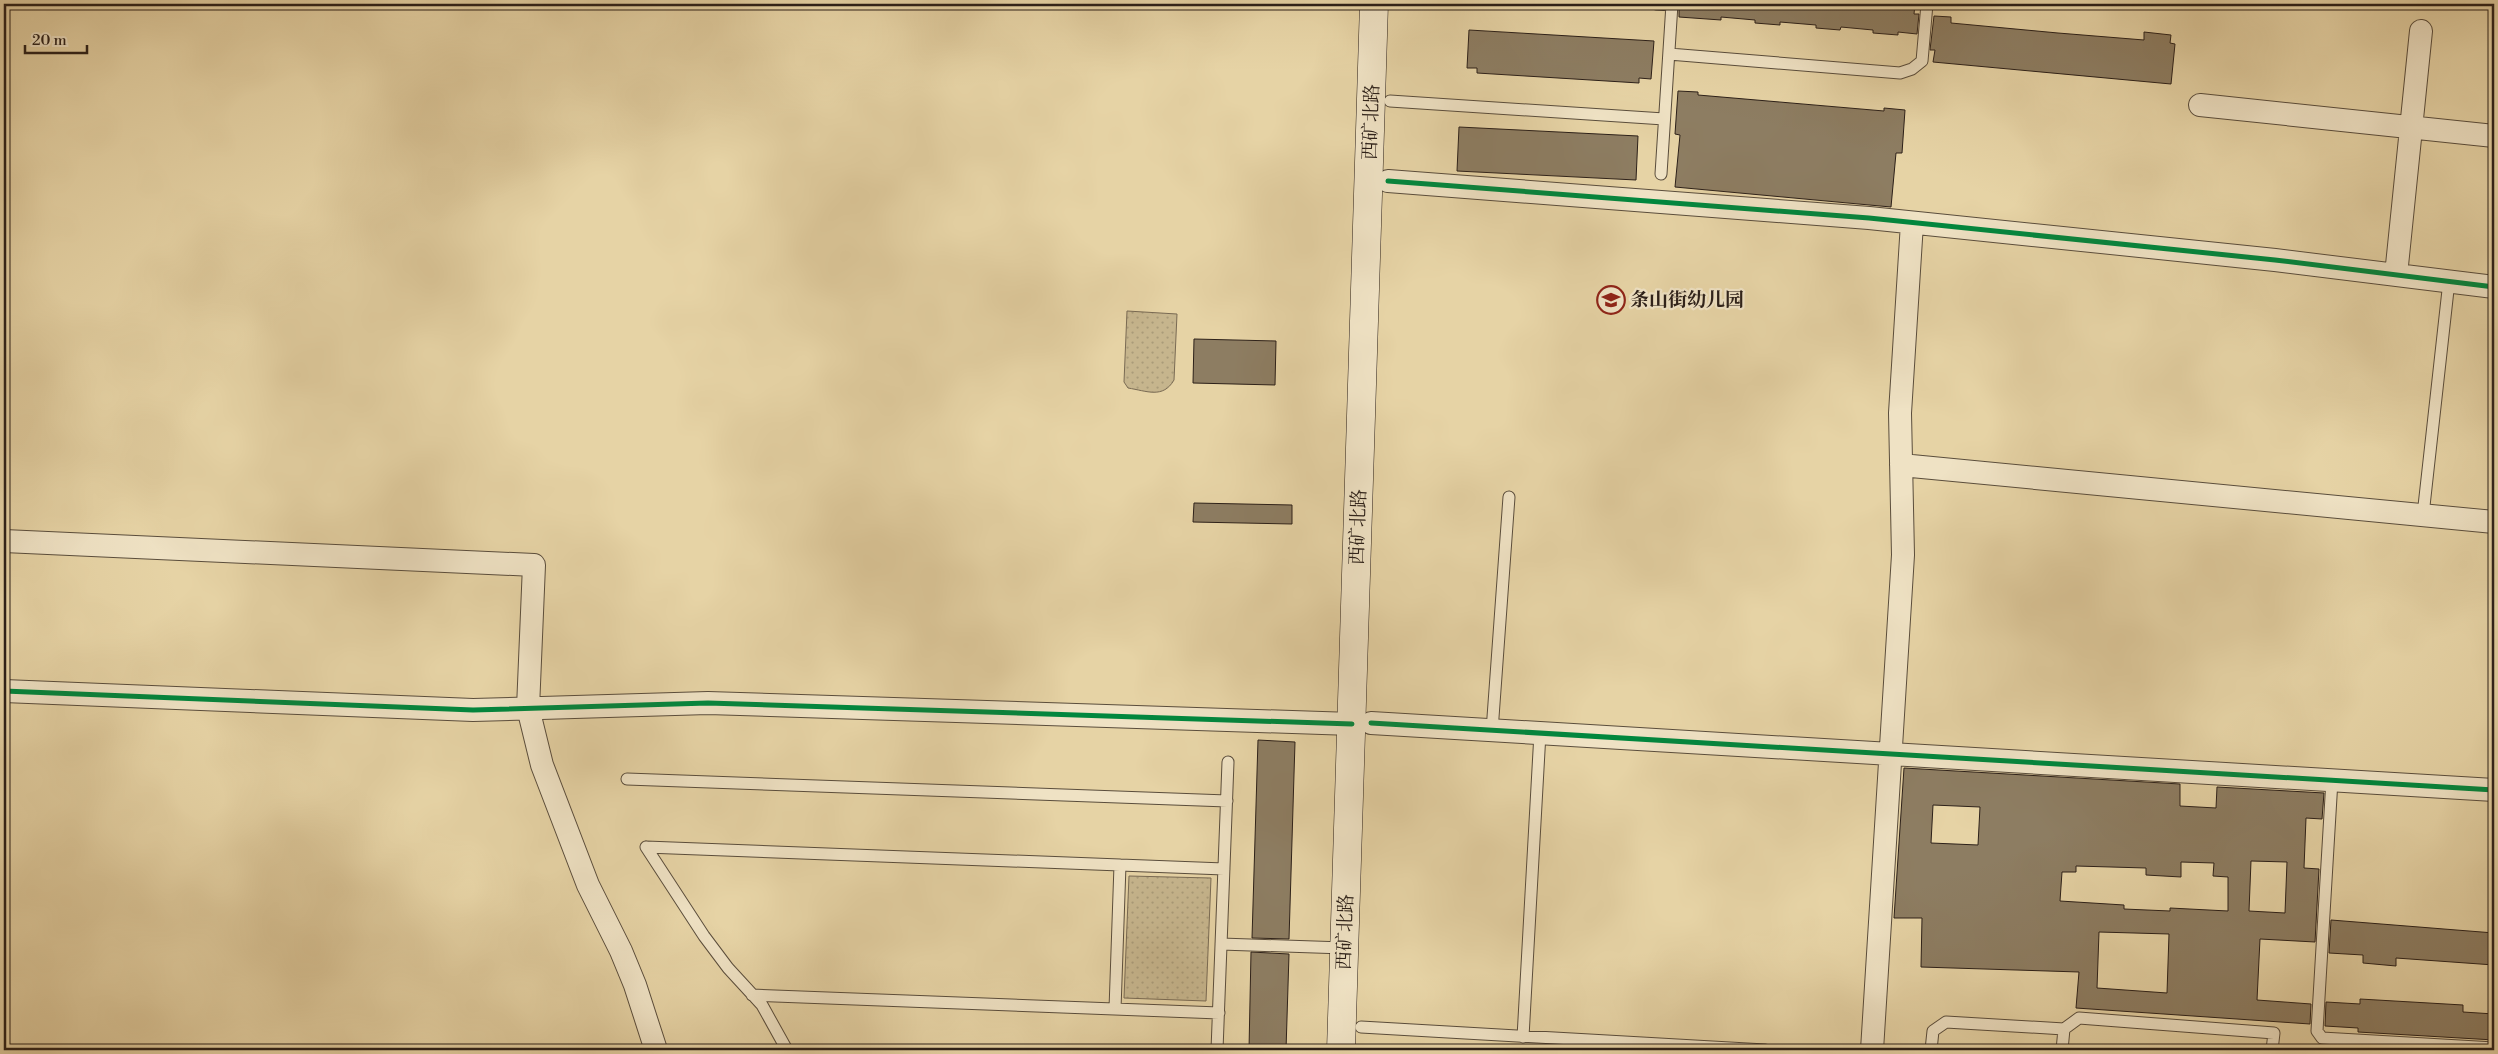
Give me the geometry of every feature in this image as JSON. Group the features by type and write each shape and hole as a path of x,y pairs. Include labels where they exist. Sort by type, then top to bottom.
{"main road":[{"name":"西矿北路","path":"1361,1039 1361,723 1374,4"},
{"name":"西矿北路","path":"1341,1050 1344,948 1361,723 1388,181 1393,4"}],"street":[{"path":"2396,275 2421,31"},
{"path":"2200,105 2494,136"},
{"path":"1388,181 1912,223 2275,260 2494,287"},
{"path":"1872,1050 1903,555 1900,413 1912,223"},
{"path":"1901,465 2494,522"},
{"path":"4,541 534,565 528,708 542,765 588,885 631,977 656,1050"},
{"path":"4,691 454,709 708,703 1361,723 2494,790"}],"lane":[{"path":"1656,4 1672,4 1660,174"},
{"path":"1669,54 1900,73 1912,69 1922,61 1927,4"},
{"path":"1390,101 1664,119"},
{"path":"2423,515 2449,282"},
{"path":"1492,731 1509,497"},
{"path":"1523,1037 1540,734"},
{"path":"1217,1050 1228,762"},
{"path":"627,779 1226,801"},
{"path":"2332,780 2317,1031 2322,1038 2494,1048"},
{"path":"787,1050 762,1006 704,936 646,846 1224,869"},
{"path":"1115,1009 1120,865"},
{"path":"1221,944 1344,948"},
{"path":"752,995 1219,1013"},
{"path":"1931,1050 1933,1031 1946,1022 2064,1029 2079,1018 2274,1033 2272,1050"},
{"path":"2062,1050 2064,1029"},
{"path":"1361,1039 1523,1037 1765,1050"}],"shaded area":[{"path":"1127,311 1177,314 1174,380 1165,390 1160,392 1142,391 1128,388 1124,382"},
{"path":"1129,876 1211,878 1206,1001 1124,998"}],"building":[{"path":"1679,4 1915,4 1914,14 1919,14 1917,34 1898,32 1898,35 1841,27 1840,30 1816,28 1816,25 1780,22 1780,25 1755,23 1755,20 1721,17 1721,20 1679,17"},
{"path":"1934,16 1951,17 1951,23 2144,40 2144,32 2171,35 2170,43 2175,44 2171,84 1933,62 1935,50 1930,50"},
{"path":"1469,30 1654,41 1651,79 1639,78 1639,83 1477,73 1477,68 1467,68"},
{"path":"1678,91 1698,92 1698,95 1884,111 1884,108 1905,110 1902,153 1896,153 1891,207 1675,187 1680,135 1675,134"},
{"path":"1459,127 1638,136 1636,180 1457,171"},
{"path":"1194,339 1276,341 1275,385 1193,383"},
{"path":"1194,503 1292,505 1292,524 1193,522"},
{"path":"1258,740 1295,742 1289,939 1252,938"},
{"path":"1904,768 2180,784 2180,806 2216,808 2217,787 2324,793 2322,819 2306,818 2304,868 2319,869 2315,942 2260,939 2257,1000 2311,1004 2310,1024 2076,1008 2079,972 1921,967 1922,918 1894,918","holes":["1933,805 1980,807 1978,845 1931,843","2251,861 2287,862 2285,913 2249,911","2181,862 2214,863 2213,876 2228,877 2228,911 2170,908 2170,911 2124,909 2124,905 2060,901 2062,872 2076,872 2076,866 2146,868 2146,875 2181,877","2099,932 2169,934 2167,993 2097,988"]},
{"path":"2331,920 2494,933 2494,965 2396,958 2396,966 2363,963 2363,955 2329,953"},
{"path":"1251,952 1289,954 1286,1050 1249,1050"},
{"path":"2360,999 2463,1005 2463,1012 2494,1014 2494,1040 2358,1032 2358,1028 2325,1026 2326,1002 2360,1004"}],"cycle path":[{"path":"1388,181 1869,218 2275,260 2494,287"},
{"path":"4,691 473,710 708,703 1352,724"},
{"path":"1371,723 2494,790"}],"place":[{"name":"条山街幼儿园","path":"1611,300"}]}
